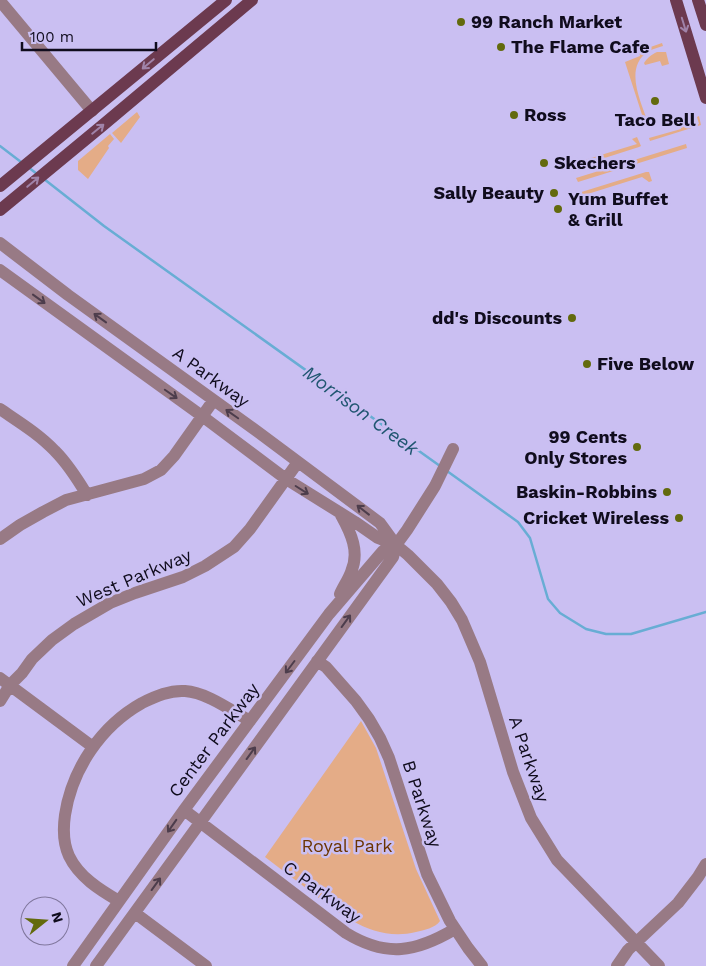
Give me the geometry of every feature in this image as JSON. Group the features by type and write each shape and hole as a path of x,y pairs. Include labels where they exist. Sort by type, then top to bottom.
{"main road":[{"path":"0,186 226,0"},
{"path":"3,207 252,0"},
{"path":"676,0 706,98"},
{"path":"698,0 706,25"}],"street":[{"path":"0,1 92,111"},
{"name":"A Parkway","path":"0,243 68,295 380,523 396,545 437,584 452,602 462,620 480,662 512,772 531,818 558,860 574,879 659,966"},
{"name":"A Parkway","path":"0,270 286,479 378,538 396,545"},
{"path":"0,539 42,512 66,500 144,479 161,470 174,456 213,400"},
{"path":"0,409 34,432 55,451 68,465 86,495"},
{"name":"Center Parkway","path":"96,966 393,557 396,545 435,486 453,449"},
{"name":"West Parkway","path":"0,701 5,682 22,673 32,659 52,640 74,624 110,603 183,578 234,547 250,529 298,462"},
{"path":"330,614 352,571 355,556 350,530 340,513"},
{"name":"Center Parkway","path":"73,966 184,810 330,614 383,551 396,545"},
{"name":"B Parkway","path":"318,661 326,667 356,701 380,738 389,758 427,874 456,929 482,966"},
{"path":"5,682 93,747"},
{"path":"119,902 87,880 68,854 66,845 64,824 69,797 76,776 93,747 113,724 130,711 158,696 177,691 197,692 250,721"},
{"name":"C Parkway","path":"184,810 346,933 365,943 386,948 407,949 438,940 456,929"},
{"path":"617,966 628,950 678,903 706,864"},
{"path":"135,913 206,966"}],"green space":[{"path":"662,43 663,46 649,51 641,58 635,75 638,95 648,123 645,124 625,62 640,56 639,51"},
{"path":"657,52 666,52 669,64 662,66 660,61 645,65 644,63 647,59"},
{"path":"137,112 140,117 121,143 112,133"},
{"path":"699,116 701,125 650,141 649,138 681,129 679,121 689,118 692,126 699,124 697,117"},
{"path":"110,134 114,139 88,179 78,170 78,161"},
{"path":"637,137 641,146 639,147 567,170 565,168 563,161 568,165 637,144 632,139"},
{"path":"686,144 687,148 578,182 576,178"},
{"path":"649,172 652,181 649,182 642,177 578,197 577,200 580,203 575,203 573,196 575,194"},
{"name":"Royal Park","path":"361,721 376,748 416,869 440,921 435,925 416,932 387,933 360,925 335,910 265,857"}],"waterway":[{"name":"Morrison Creek","path":"0,146 21,162"},
{"name":"Morrison Creek","path":"28,167 37,174"},
{"name":"Morrison Creek","path":"44,179 104,226 440,466"},
{"name":"Morrison Creek","path":"447,471 518,522 530,538 548,599 560,613 586,629 606,634 631,634 706,612"}],"place":[{"name":"99 Ranch Market","path":"461,22"},
{"name":"The Flame Cafe","path":"501,47"},
{"name":"Taco Bell","path":"655,101"},
{"name":"Ross","path":"514,115"},
{"name":"Skechers","path":"544,163"},
{"name":"Sally Beauty","path":"554,193"},
{"name":"Yum Buffet & Grill","path":"558,209"},
{"name":"dd's Discounts","path":"572,318"},
{"name":"Five Below","path":"587,364"},
{"name":"99 Cents Only Stores","path":"637,447"},
{"name":"Baskin-Robbins","path":"667,492"},
{"name":"Cricket Wireless","path":"679,518"}]}
